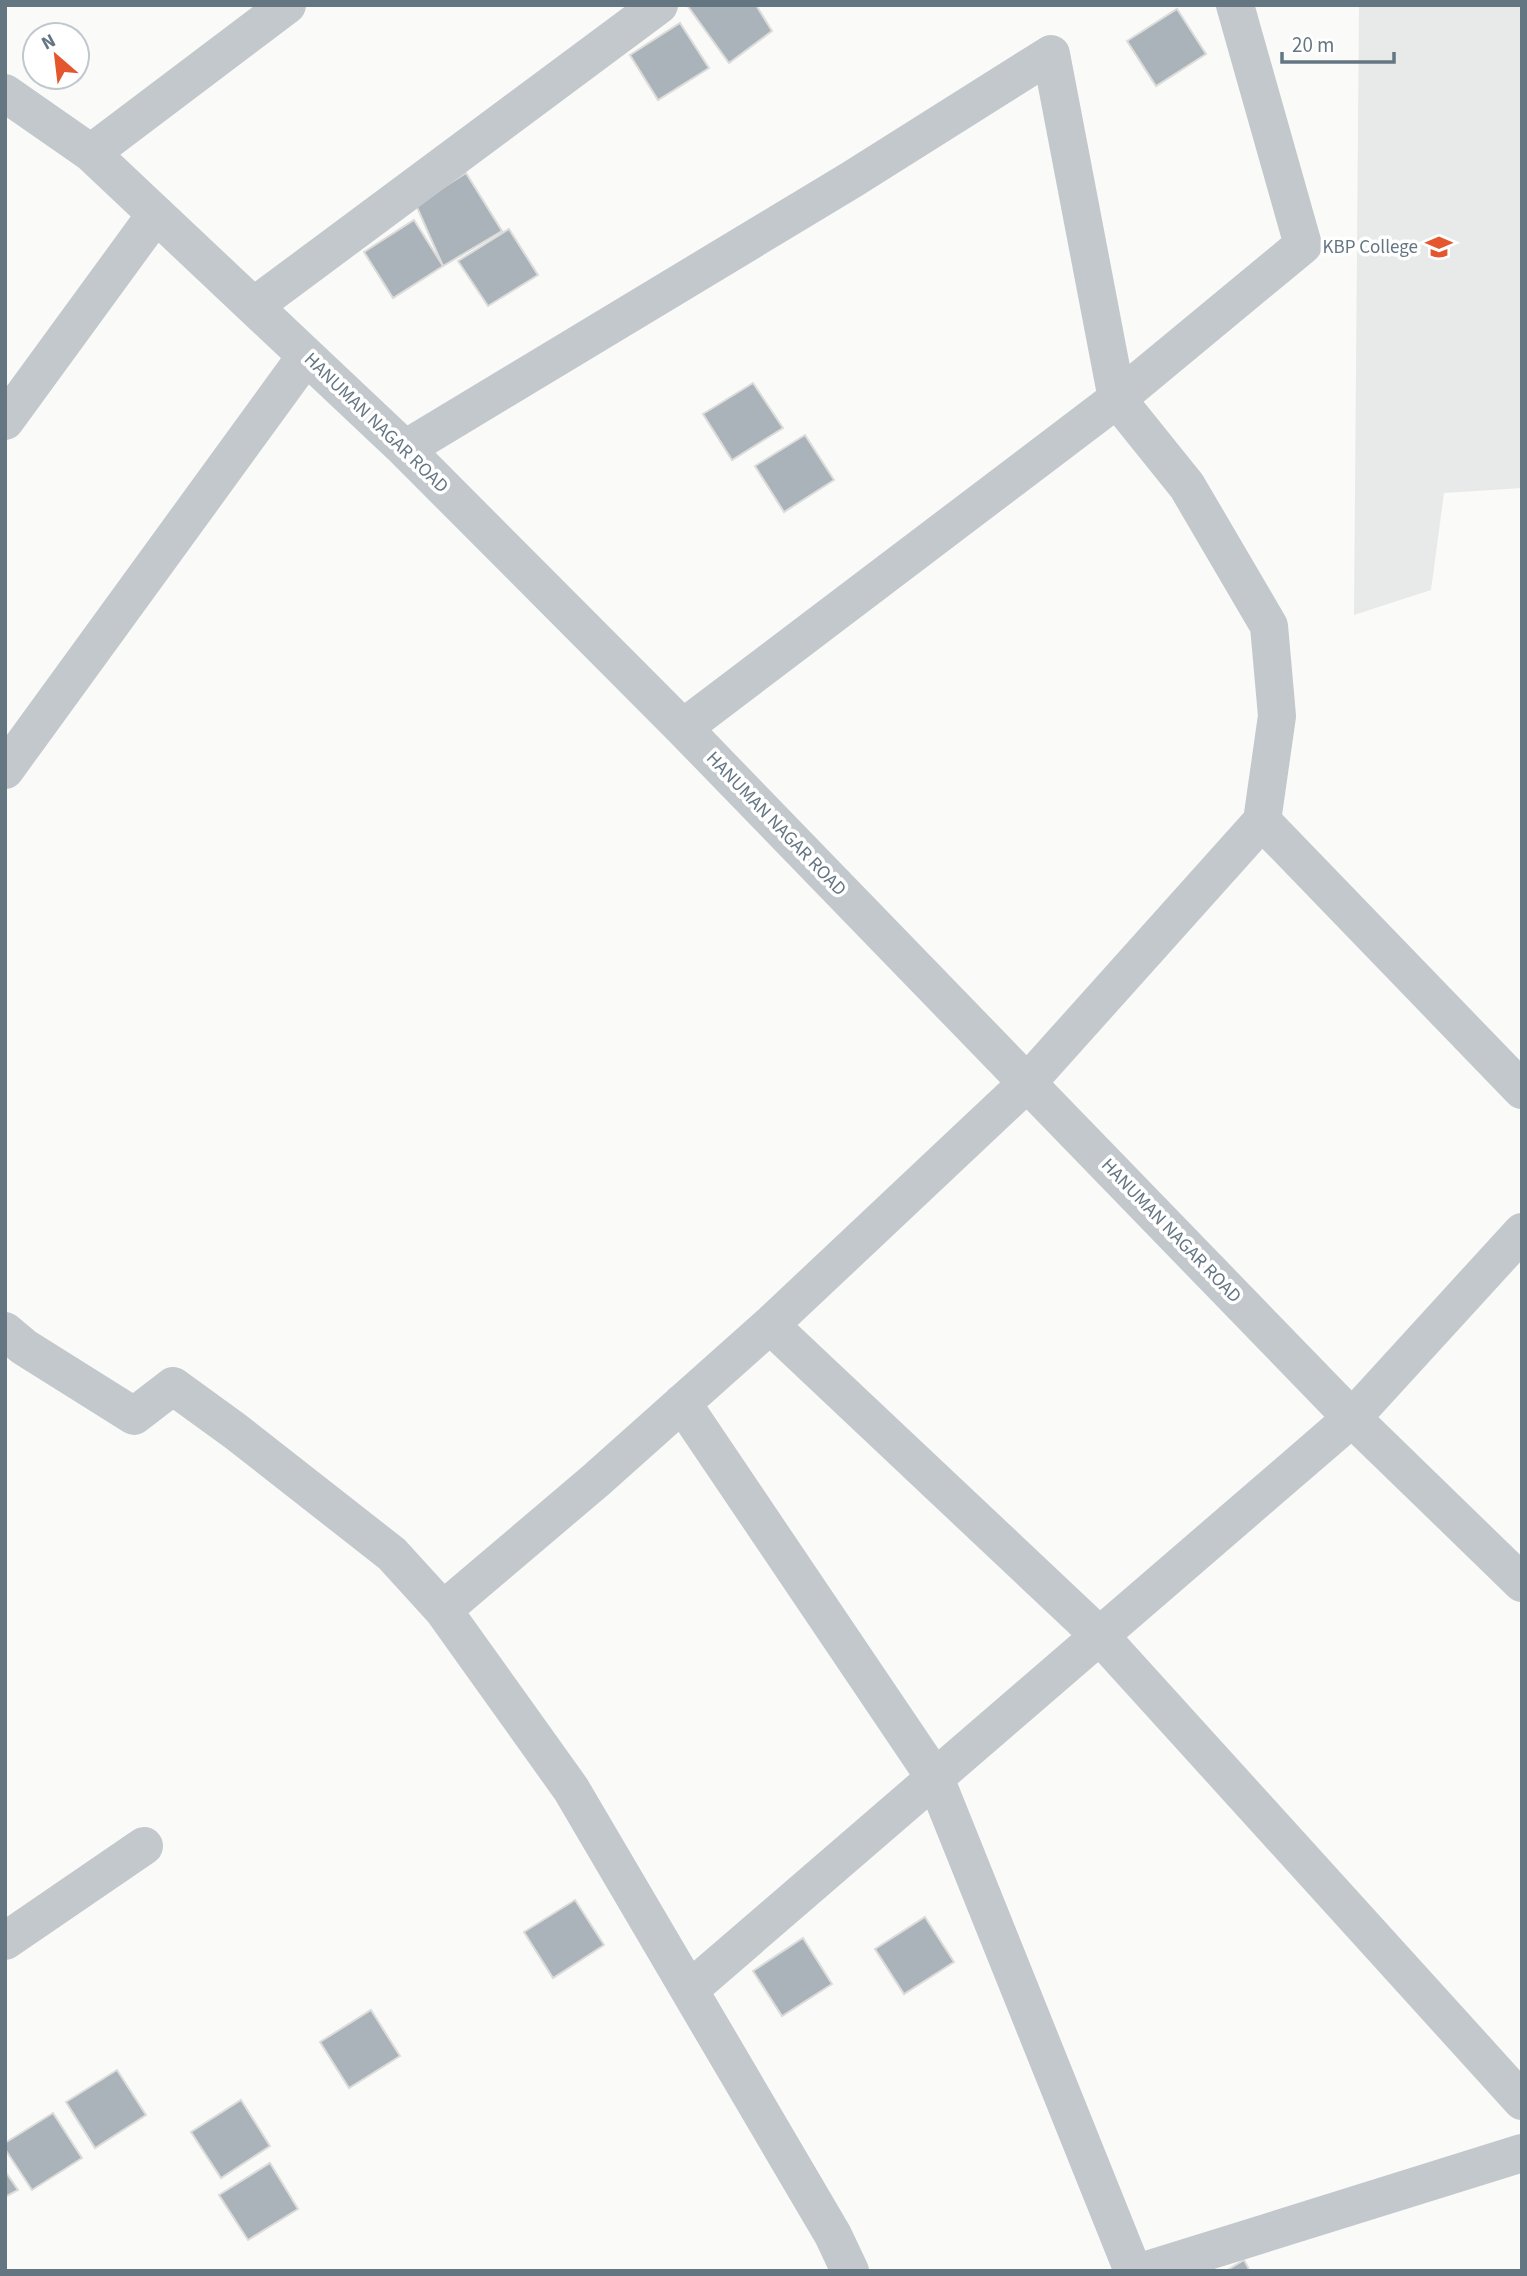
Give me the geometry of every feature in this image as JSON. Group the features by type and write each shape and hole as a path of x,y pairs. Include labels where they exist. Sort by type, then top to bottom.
{"street":[{"path":"91,153 287,5"},
{"path":"254,306 659,5"},
{"path":"683,728 1116,399 1303,245 1235,5"},
{"path":"405,449 851,180 1051,54 1116,399 1187,486 1269,626 1277,716 1262,821 1027,1083 770,1325 595,1481 443,1610"},
{"name":"HANUMAN NAGAR ROAD","path":"5,93 91,153 405,449 683,728 1352,1418 1522,1583"},
{"path":"5,421 156,214"},
{"path":"5,770 306,356"},
{"path":"1262,821 1522,1090"},
{"path":"689,1990 1352,1418 1522,1232"},
{"path":"770,1325 1100,1636 1522,2101"},
{"path":"5,1331 24,1347 134,1416 173,1386 235,1431 391,1554 443,1610 571,1789 833,2235 850,2271"},
{"path":"682,1403 935,1778 1133,2271"},
{"path":"5,1941 144,1846"},
{"path":"1144,2271 1522,2152"}],"shaded area":[{"name":"KBP College","path":"1359,5 1522,5 1522,488 1444,493 1431,590 1354,615"}],"building":[{"path":"687,5 756,5 772,31 729,63"},
{"path":"1177,9 1206,54 1156,86 1127,41"},
{"path":"680,23 709,68 658,100 630,55"},
{"path":"466,173 502,231 443,266 416,205"},
{"path":"414,220 443,266 393,298 364,252"},
{"path":"509,229 538,275 488,306 458,261"},
{"path":"753,383 783,428 732,460 703,414"},
{"path":"805,435 834,480 784,512 755,466"},
{"path":"575,1900 604,1945 553,1978 524,1932"},
{"path":"925,1917 954,1962 904,1994 875,1949"},
{"path":"803,1938 832,1984 782,2016 753,1971"},
{"path":"371,2010 400,2056 349,2088 320,2042"},
{"path":"117,2070 146,2115 95,2148 66,2102"},
{"path":"241,2100 270,2146 221,2178 191,2132"},
{"path":"53,2113 82,2158 32,2190 5,2149 5,2143"},
{"path":"270,2163 298,2209 248,2240 219,2195"},
{"path":"5,2171 18,2190 5,2197"},
{"path":"1244,2260 1250,2271 1226,2271"}],"place":[{"name":"KBP College","path":"1439,247"}]}
